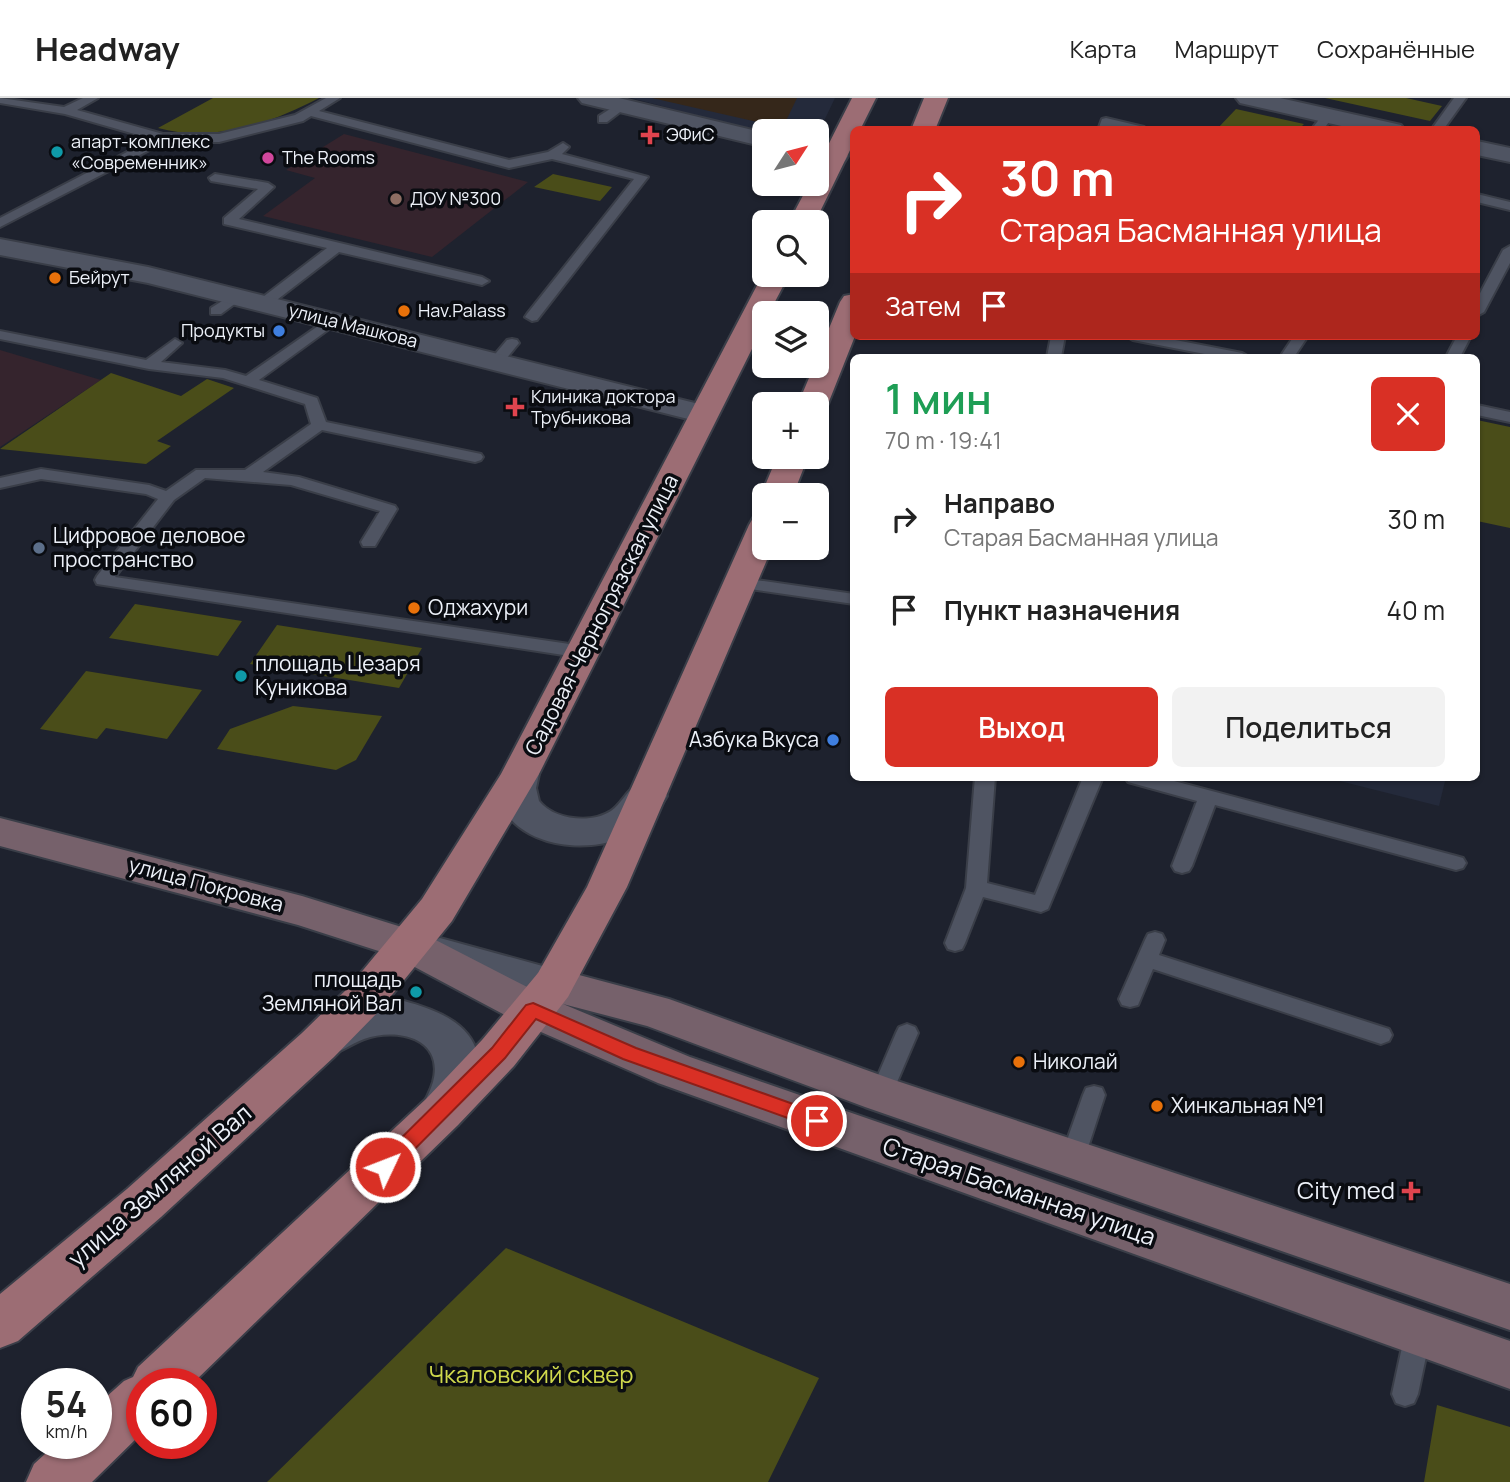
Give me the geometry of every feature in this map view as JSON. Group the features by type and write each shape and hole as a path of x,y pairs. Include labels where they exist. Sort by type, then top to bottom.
{"main road":[{"path":"830,148 864,98"},
{"path":"925,126 936,98"},
{"name":"Садовая-Черногрязская улица","path":"409,945 466,866 520,774 769,287"},
{"path":"818,392 850,312"},
{"path":"173,1368 442,1112 498,1053 543,998 607,887 752,558"},
{"name":"улица Покровка","path":"0,832 302,911 409,945"},
{"path":"318,1045 364,999 409,945 543,998 654,1011 881,1094 1510,1307"},
{"name":"Старая Басманная улица","path":"543,998 674,1070 1510,1365"},
{"name":"улица Земляной Вал","path":"0,1325 144,1203 318,1045"},
{"path":"112,1427 126,1413"},
{"path":"53,1482 78,1459"}],"street":[{"path":"590,98 613,113 752,138"},
{"path":"1251,98 1283,101 1322,122 1358,126"},
{"path":"1480,149 1510,155"},
{"name":"улица Машкова","path":"0,247 148,275 226,304 264,303 331,321 504,352 704,414"},
{"path":"520,774 517,790 521,805 527,812 551,828 574,832 598,831 620,823 638,811 648,796"},
{"path":"318,1045 337,1031 360,1020 384,1016 408,1017 429,1024 446,1037 456,1054 459,1073 455,1093 442,1112"}],"lane":[{"path":"66,111 92,98"},
{"path":"0,100 66,111 163,138 219,138 299,118 334,98"},
{"path":"1439,126 1456,99"},
{"path":"310,112 509,164 558,151 642,177 532,317"},
{"path":"1105,126 1106,122 1123,126"},
{"path":"0,223 163,138"},
{"path":"215,178 268,187 229,221 482,281"},
{"path":"1480,199 1510,206"},
{"path":"264,303 337,247"},
{"path":"1480,306 1510,250"},
{"path":"248,382 331,321"},
{"path":"0,335 149,365 225,374 312,401 319,425"},
{"path":"1169,340 1229,354"},
{"path":"149,365 176,343"},
{"path":"1480,411 1510,417"},
{"path":"248,475 319,425 475,457"},
{"path":"369,542 389,509 293,481 201,473 168,498 103,580 583,652"},
{"path":"0,483 41,474 149,489 168,498"},
{"path":"742,583 850,598"},
{"path":"955,943 976,888 985,781"},
{"path":"976,888 1041,904 1091,781"},
{"path":"1150,781 1456,863"},
{"path":"1182,866 1208,797"},
{"path":"1130,999 1151,950 1381,1035"},
{"path":"881,1094 907,1032"},
{"path":"1072,1160 1094,1095"},
{"path":"1405,1394 1418,1333"}],"shaded area":[{"path":"631,98 835,98 825,119 752,119 752,130"},
{"path":"652,98 797,98 787,119 752,121"},
{"name":"ДОУ №300","path":"344,134 528,182 432,257 263,216 315,178 286,170"},
{"path":"0,350 101,380 0,447"},
{"path":"1340,781 1445,781 1439,806"}],"green space":[{"path":"213,98 319,98 261,123 220,132 178,132 158,128"},
{"path":"1325,98 1406,98 1442,106 1430,121"},
{"path":"1236,109 1304,124 1302,126 1220,126"},
{"path":"553,174 612,187 600,201 534,187"},
{"path":"111,373 181,396 207,379 234,388 157,441 171,446 146,464 0,449"},
{"path":"1480,421 1510,427 1510,528 1480,522"},
{"path":"135,604 242,621 218,656 109,638"},
{"path":"277,625 422,648 399,688 250,664"},
{"path":"86,671 202,690 167,739 106,728 97,739 40,729"},
{"path":"293,706 382,716 356,760 336,770 217,749 230,729"},
{"name":"Чкаловский сквер","path":"506,1248 819,1378 768,1482 267,1482"},
{"path":"1437,1405 1510,1427 1510,1482 1424,1482"}],"place":[{"name":"ЭФиС","path":"650,135"},
{"name":"апарт-комплекс «Современник»","path":"57,152"},
{"name":"The Rooms","path":"268,158"},
{"name":"ДОУ №300","path":"396,199"},
{"name":"Бейрут","path":"55,278"},
{"name":"Hav.Palass","path":"404,311"},
{"name":"Продукты","path":"279,331"},
{"name":"Клиника доктора Трубникова","path":"515,407"},
{"name":"Цифровое деловое пространство","path":"39,548"},
{"name":"Оджахури","path":"414,608"},
{"name":"площадь Цезаря Куникова","path":"241,676"},
{"name":"Азбука Вкуса","path":"833,740"},
{"name":"площадь Земляной Вал","path":"416,992"},
{"name":"Николай","path":"1019,1062"},
{"name":"Хинкальная №1","path":"1157,1106"},
{"name":"City med","path":"1411,1191"}],"route":[{"path":"385,1167 498,1053 533,1010 630,1054 817,1121"}]}
